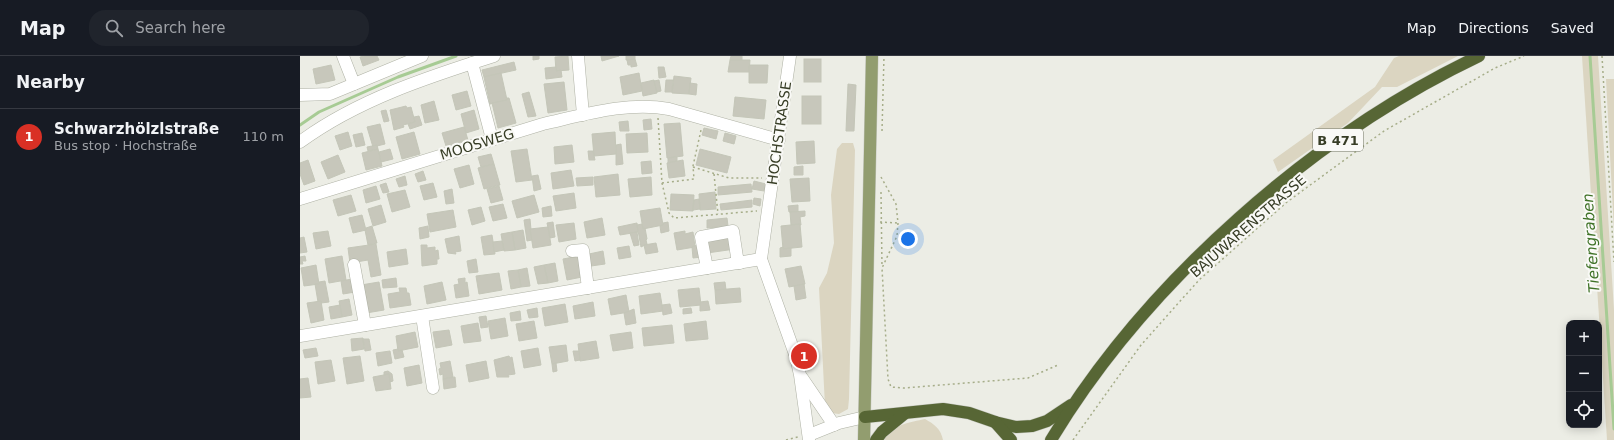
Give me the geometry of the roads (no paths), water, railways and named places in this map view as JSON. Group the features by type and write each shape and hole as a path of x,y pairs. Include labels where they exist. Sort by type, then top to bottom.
{"highway":[{"name":"B 471","path":"1051,440 1115,348 1163,293 1193,262 1258,202 1321,152 1361,124 1424,84 1480,56"},
{"path":"865,417 944,409 969,413 995,422 1016,427 1032,426 1047,421 1077,402"},
{"path":"876,440 882,432 905,413"},
{"path":"995,422 1011,440"}],"main road":[{"path":"864,440 872,56"}],"street":[{"path":"343,56 354,84"},
{"path":"300,95 330,94 422,56"},
{"path":"300,142 312,133 355,110 402,88 494,56"},
{"path":"578,56 584,115"},
{"name":"HOCHSTRASSE","path":"790,56 774,177 761,259 794,351 800,375 809,438 834,425 865,417"},
{"path":"472,63 492,139"},
{"name":"MOOSWEG","path":"300,199 543,124 636,106 657,107 779,140"},
{"path":"707,268 701,237 733,231 737,257 740,262"},
{"path":"572,251 583,250 588,288"},
{"path":"300,336 761,259"},
{"path":"354,265 365,325"},
{"path":"422,316 433,388"},
{"path":"800,375 834,425"}],"waterway":[{"path":"300,125 319,112 398,77 456,56"},
{"name":"Tiefengraben","path":"1590,56 1614,429"}],"place":[{"name":"Schwarzhölzlstraße","path":"804,356"}]}
